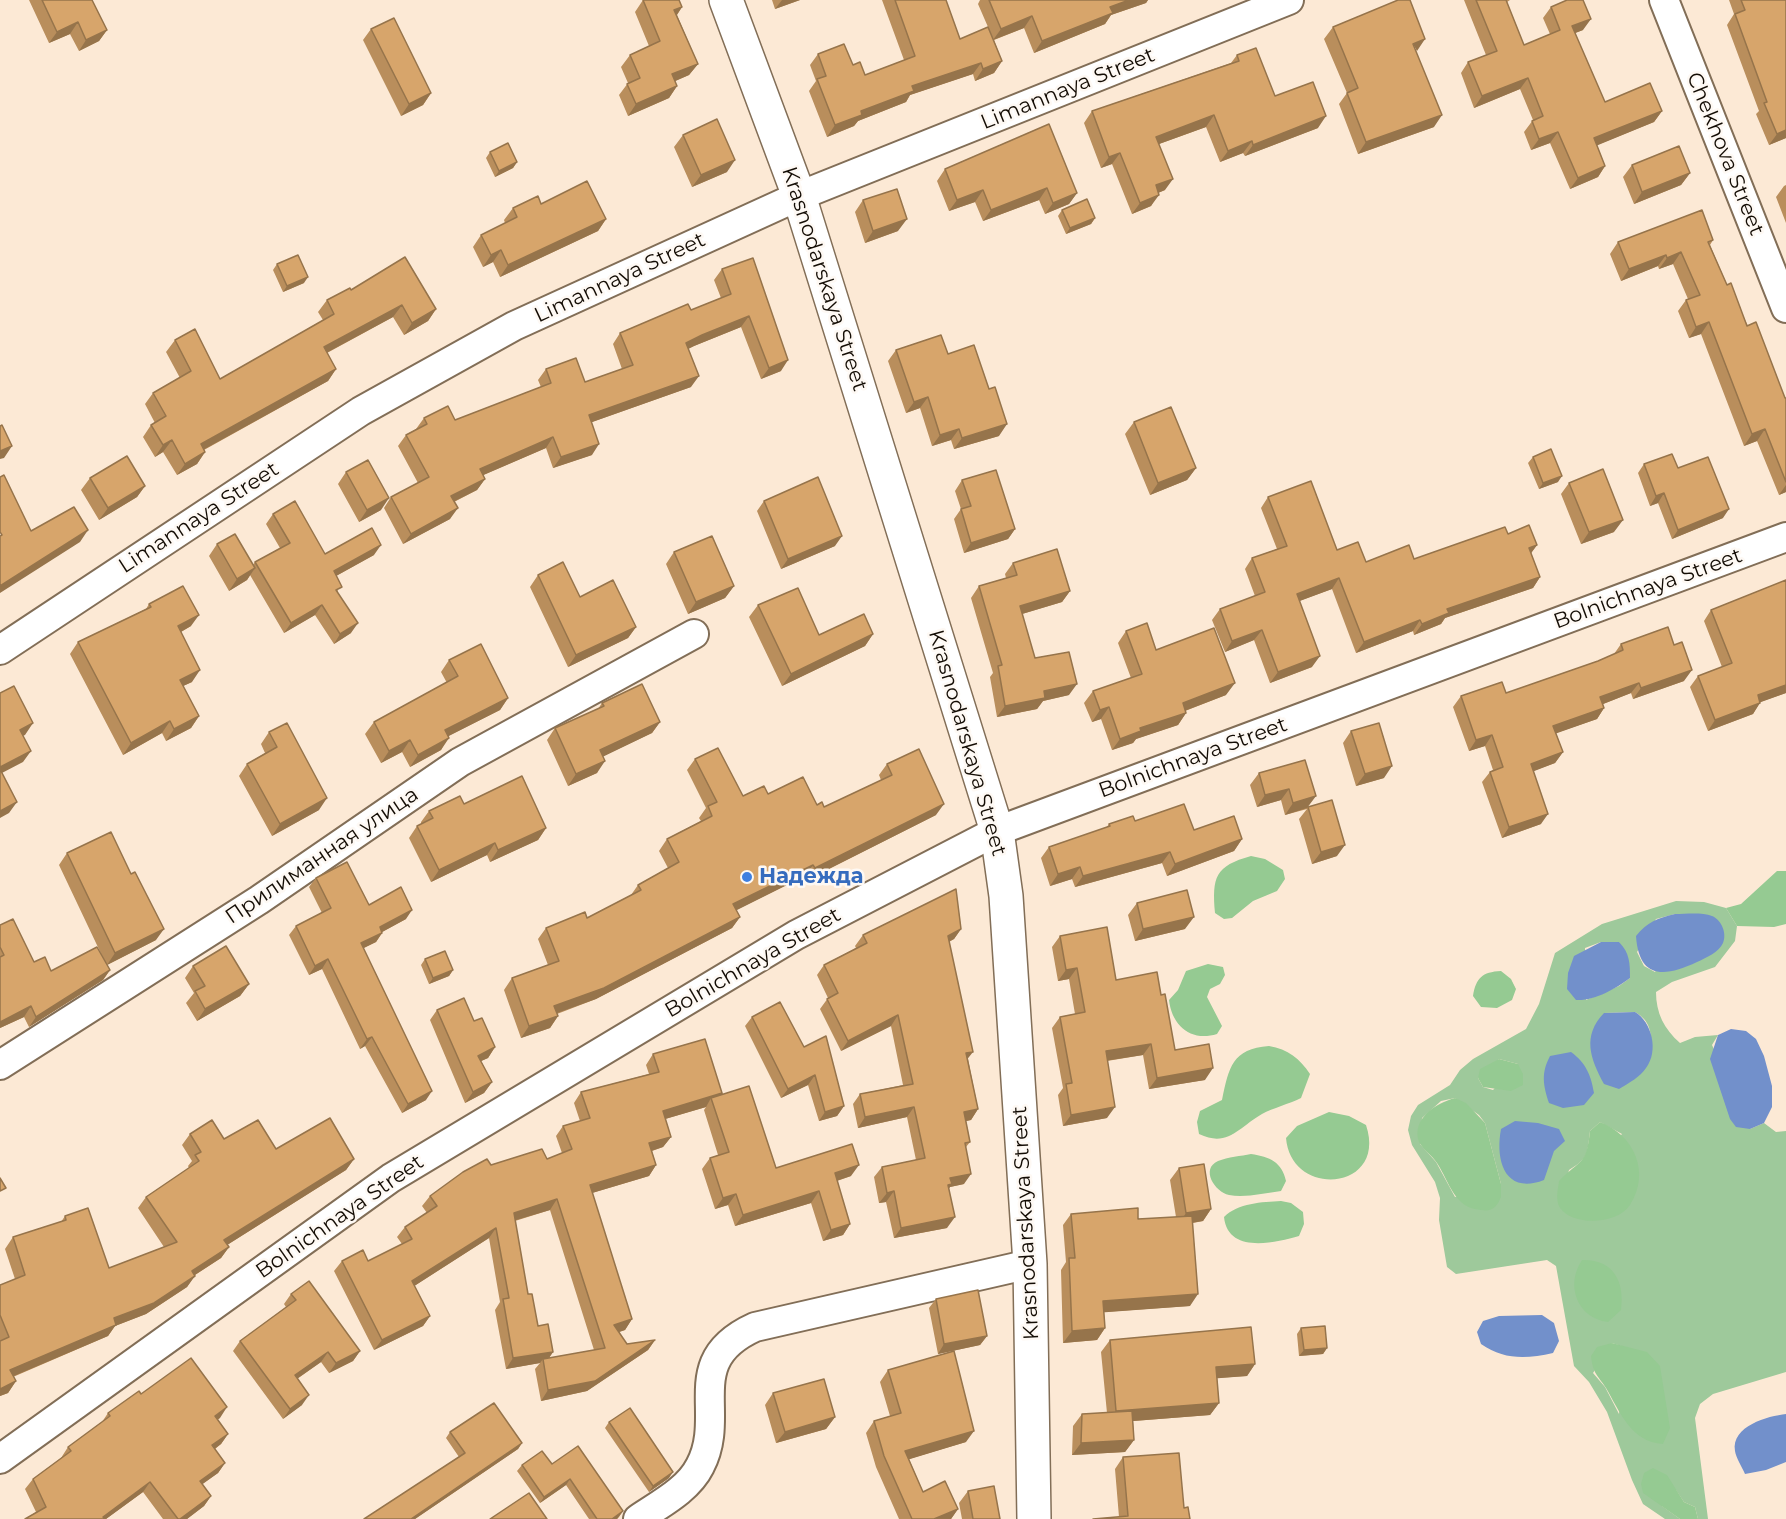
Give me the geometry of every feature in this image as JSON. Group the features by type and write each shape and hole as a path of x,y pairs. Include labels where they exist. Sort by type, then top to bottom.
{"street":[{"name":"Krasnodarskaya Street","path":"726,0 799,196 997,831 1006,896 1030,1264 1034,1519"},
{"name":"Limannaya Street","path":"0,650 360,411 514,326 799,196 1289,0"},
{"name":"Chekhova Street","path":"1664,0 1786,308"},
{"name":"Bolnichnaya Street","path":"0,1459 391,1178 796,935 997,831 1786,537"},
{"name":"Прилиманная улица","path":"0,1065 259,900 460,762 650,656 694,634"},
{"path":"638,1519 675,1494 694,1476 701,1465 709,1435 709,1380 721,1352 744,1332 755,1327 1030,1264"}],"green space":[{"path":"1251,856 1265,859 1283,870 1285,879 1277,891 1253,901 1232,918 1224,919 1215,913 1214,890 1218,875 1230,864"},
{"path":"1777,871 1786,871 1786,924 1774,927 1737,926 1726,908 1741,904"},
{"path":"1676,901 1704,902 1726,908 1737,926 1735,941 1715,967 1672,982 1656,992 1659,1014 1665,1026 1680,1043 1695,1037 1718,1035 1712,1045 1750,1129 1764,1123 1776,1132 1786,1131 1786,1372 1713,1394 1700,1404 1695,1418 1708,1519 1698,1519 1695,1507 1684,1502 1676,1490 1662,1506 1680,1519 1665,1519 1643,1504 1607,1412 1589,1382 1574,1366 1556,1266 1547,1260 1456,1274 1447,1267 1439,1220 1440,1198 1435,1182 1412,1145 1408,1130 1411,1116 1418,1105 1450,1085 1460,1070 1473,1059 1526,1029 1539,1004 1555,953 1602,924","holes":["1675,914 1692,914 1655,972 1644,966 1637,952 1656,919","1601,942 1619,942 1630,978 1619,986 1586,1000 1585,948","1635,1012 1647,1023 1652,1049 1604,1013","1499,1059 1518,1064 1493,1090 1483,1087 1478,1078","1455,1098 1479,1115 1485,1123 1501,1184 1455,1197 1436,1162 1420,1144 1422,1118 1441,1101","1600,1122 1622,1134 1560,1207 1569,1170 1584,1158 1590,1131","1612,1343 1627,1348 1619,1414 1605,1387 1593,1373"]},
{"path":"1208,964 1223,967 1225,975 1220,984 1210,989 1207,997 1222,1026 1217,1034 1199,1036 1184,1030 1179,1024 1174,1017 1169,1000 1178,990 1186,971"},
{"path":"1501,971 1511,979 1516,989 1512,1000 1497,1008 1481,1007 1473,996 1478,980 1489,973"},
{"path":"1269,1046 1293,1056 1310,1074 1301,1098 1262,1114 1226,1137 1209,1138 1199,1134 1197,1122 1200,1111 1222,1100 1227,1078 1234,1062 1247,1051"},
{"path":"1499,1059 1518,1064 1523,1074 1523,1085 1511,1091 1483,1087 1478,1078 1480,1069"},
{"path":"1455,1098 1466,1103 1485,1123 1501,1184 1501,1197 1496,1206 1491,1209 1472,1208 1459,1200 1433,1157 1419,1142 1417,1134 1422,1119 1433,1108"},
{"path":"1329,1112 1349,1116 1366,1125 1369,1147 1363,1163 1352,1174 1336,1179 1319,1178 1304,1171 1292,1158 1286,1138 1297,1126"},
{"path":"1600,1122 1622,1136 1636,1156 1639,1180 1636,1192 1630,1205 1616,1216 1596,1221 1575,1218 1558,1205 1559,1181 1584,1157 1590,1131"},
{"path":"1251,1154 1269,1159 1282,1169 1286,1181 1281,1191 1235,1196 1219,1190 1210,1174 1213,1165 1218,1161"},
{"path":"1281,1201 1291,1203 1303,1212 1304,1224 1299,1236 1254,1243 1234,1237 1227,1229 1224,1217 1230,1212 1251,1204"},
{"path":"1582,1260 1602,1263 1615,1274 1619,1281 1621,1310 1608,1322 1588,1314 1577,1299 1575,1280"},
{"path":"1612,1343 1647,1352 1660,1366 1670,1428 1663,1444 1652,1442 1635,1432 1622,1416 1594,1370 1591,1356 1597,1347"},
{"path":"1653,1468 1667,1475 1684,1502 1695,1507 1698,1519 1680,1519 1643,1493 1641,1484 1644,1473"}],"water":[{"path":"1675,914 1704,914 1716,918 1723,928 1723,943 1712,954 1685,967 1664,972 1648,968 1642,961 1636,936 1653,921"},
{"path":"1601,942 1619,942 1623,946 1629,959 1630,978 1597,996 1576,1000 1567,989 1568,973 1574,956"},
{"path":"1635,1012 1646,1023 1652,1037 1652,1053 1644,1071 1619,1089 1604,1084 1592,1056 1591,1039 1597,1022 1604,1013"},
{"path":"1731,1029 1746,1031 1756,1039 1764,1056 1772,1086 1772,1107 1764,1123 1750,1129 1736,1127 1730,1119 1710,1059 1718,1035"},
{"path":"1571,1052 1587,1070 1594,1093 1584,1105 1563,1108 1549,1103 1544,1085 1544,1074 1550,1056"},
{"path":"1515,1121 1538,1123 1559,1129 1565,1141 1554,1151 1544,1180 1520,1183 1506,1172 1500,1153 1501,1129"},
{"path":"1542,1315 1554,1323 1559,1341 1553,1353 1516,1357 1498,1353 1481,1344 1477,1332 1483,1321 1499,1316"},
{"path":"1786,1414 1786,1462 1766,1470 1745,1474 1735,1451 1735,1442 1739,1435 1752,1424"}],"building":[{"path":"42,0 92,0 107,30 86,40 78,22 57,32"},
{"path":"643,0 679,0 682,7 674,10 698,64 672,74 677,86 636,104 627,84 640,78 630,55 660,41"},
{"path":"895,0 946,0 960,39 988,27 1002,61 983,69 981,63 912,86 914,91 861,111 862,115 835,125 817,79 826,76 818,54 844,44 853,65 860,62 865,75 915,56"},
{"path":"989,0 1129,0 1110,7 1113,13 1042,41 1032,16 1001,29"},
{"path":"1398,0 1410,0 1425,39 1413,44 1442,115 1366,142 1347,93 1358,88 1333,27"},
{"path":"1476,0 1506,0 1524,45 1560,30 1551,7 1567,0 1583,0 1591,19 1572,26 1605,102 1650,83 1662,111 1594,138 1605,166 1578,178 1558,132 1539,139 1532,121 1543,116 1528,78 1482,96 1468,62 1497,51"},
{"path":"1741,0 1786,0 1786,130 1777,134 1764,103 1767,102 1735,14 1745,10"},
{"path":"394,18 431,93 409,104 371,29"},
{"path":"1256,48 1275,96 1313,82 1326,116 1253,145 1252,141 1228,151 1214,115 1156,137 1173,179 1156,185 1159,195 1140,203 1120,153 1109,157 1092,111 1239,61 1237,55"},
{"path":"717,119 735,160 701,175 683,135"},
{"path":"1049,124 1077,193 1053,203 1047,188 991,210 983,190 957,200 945,169"},
{"path":"508,143 517,162 499,171 490,152"},
{"path":"1679,146 1690,173 1642,192 1632,165"},
{"path":"587,181 606,219 508,265 501,250 491,255 481,235 517,217 513,208 538,196 541,204"},
{"path":"897,189 907,219 873,231 863,200"},
{"path":"1087,199 1095,218 1070,228 1062,210"},
{"path":"1702,210 1713,240 1708,242 1727,285 1731,283 1747,326 1756,322 1786,398 1786,482 1765,429 1752,434 1709,322 1696,327 1686,300 1700,295 1681,252 1667,258 1666,255 1629,269 1618,242"},
{"path":"298,255 308,277 287,286 277,264"},
{"path":"405,257 436,309 412,323 402,305 324,347 336,369 201,444 205,452 185,464 172,440 163,445 151,425 166,416 153,393 191,371 175,340 195,329 220,379 334,314 327,300 350,288 351,290"},
{"path":"753,258 788,360 769,368 749,316 702,335 686,343 699,376 589,415 599,444 561,457 553,437 480,469 485,479 451,496 458,508 411,534 391,497 429,477 406,435 427,424 424,418 448,406 455,420 551,383 546,369 576,358 585,382 633,365 620,333 688,304 691,310 731,294 722,269"},
{"path":"941,335 948,354 974,345 989,389 995,387 1007,424 962,438 959,429 940,435 928,397 914,402 896,350"},
{"path":"1171,407 1196,468 1158,483 1134,422"},
{"path":"2,425 12,446 0,451 0,426"},
{"path":"1551,449 1562,476 1543,483 1533,457"},
{"path":"1672,454 1678,468 1708,457 1729,509 1678,530 1664,493 1656,496 1644,464"},
{"path":"127,456 145,486 108,508 90,478"},
{"path":"368,460 389,498 367,510 346,472"},
{"path":"1603,469 1623,520 1589,532 1569,483"},
{"path":"996,470 1015,529 971,543 961,509 971,506 962,480"},
{"path":"4,475 31,531 74,507 88,530 0,586 0,536 2,535 0,532 0,477"},
{"path":"818,477 842,536 788,559 764,501"},
{"path":"1311,481 1337,550 1358,542 1366,562 1409,545 1414,559 1505,527 1508,534 1529,525 1537,545 1529,548 1540,577 1447,609 1449,613 1422,624 1420,620 1364,642 1339,578 1297,594 1320,656 1278,672 1262,630 1232,641 1220,609 1265,592 1252,558 1287,546 1268,497"},
{"path":"295,501 325,554 372,528 381,545 334,571 342,587 336,590 358,623 340,634 322,605 291,623 255,562 290,543 273,514"},
{"path":"235,534 255,568 237,579 217,544"},
{"path":"712,536 734,586 696,602 674,552"},
{"path":"1057,549 1070,591 1020,606 1035,658 1069,652 1077,684 1044,691 1045,698 1005,706 998,666 1002,665 979,586 1017,575 1013,563"},
{"path":"563,562 580,597 613,580 636,627 576,655 538,575"},
{"path":"1786,580 1786,685 1758,695 1760,703 1715,720 1698,676 1732,663 1711,610"},
{"path":"183,586 199,615 178,626 200,670 180,680 199,716 174,729 170,721 131,743 78,642 151,607 149,604"},
{"path":"798,588 819,635 864,614 873,634 791,674 758,605"},
{"path":"1147,623 1156,650 1214,628 1235,683 1183,703 1186,713 1140,728 1141,731 1120,739 1109,707 1100,710 1093,691 1142,674 1126,631"},
{"path":"1668,627 1674,645 1682,642 1692,670 1641,688 1639,683 1600,697 1604,708 1553,726 1563,752 1531,764 1548,814 1509,827 1490,772 1503,767 1492,735 1476,740 1461,696 1502,682 1506,693 1598,661 1623,650 1621,644"},
{"path":"481,644 508,698 445,730 449,738 418,755 410,740 389,751 374,722 458,676 449,660"},
{"path":"642,684 660,722 600,750 605,761 576,774 555,728 604,706 602,703"},
{"path":"14,686 33,723 20,730 31,751 0,767 0,693"},
{"path":"287,723 327,798 280,824 247,764 277,747 269,732"},
{"path":"1379,723 1392,766 1365,774 1351,731"},
{"path":"718,748 743,796 764,786 768,794 803,777 817,805 822,802 824,807 892,775 887,764 919,749 944,804 815,868 813,865 733,904 740,917 604,988 554,1006 558,1016 529,1026 512,978 559,961 546,928 585,912 587,918 641,890 638,885 679,862 667,839 712,816 708,806 717,802 695,759"},
{"path":"1305,760 1316,796 1293,803 1289,789 1265,795 1259,773"},
{"path":"0,769 17,802 0,811"},
{"path":"522,776 546,828 498,850 495,843 439,870 417,826 433,818 429,811 460,796 464,804"},
{"path":"1332,800 1345,845 1321,852 1308,807"},
{"path":"1184,804 1194,830 1234,816 1242,839 1175,864 1170,852 1083,876 1080,867 1058,874 1049,847 1133,816 1135,821"},
{"path":"111,832 131,874 135,872 164,929 115,953 67,853"},
{"path":"347,862 369,905 401,887 412,910 380,927 382,933 361,943 432,1091 408,1104 372,1037 367,1039 328,959 315,966 296,926 331,908 316,878"},
{"path":"956,889 961,929 948,936 973,1052 966,1053 978,1109 964,1112 970,1142 965,1143 971,1174 950,1178 952,1184 948,1185 955,1217 901,1228 894,1191 887,1193 882,1167 925,1158 914,1107 865,1117 860,1094 913,1084 898,1015 848,1041 827,999 838,993 824,965 867,943 863,935"},
{"path":"1187,890 1194,917 1143,929 1137,903"},
{"path":"13,919 34,962 45,957 51,971 97,947 110,970 36,1017 31,1006 0,1022 0,957 4,955 0,947 0,925"},
{"path":"1107,927 1116,980 1157,972 1161,995 1165,994 1175,1050 1209,1044 1213,1068 1157,1078 1151,1044 1106,1051 1115,1107 1071,1115 1066,1084 1072,1083 1060,1017 1085,1012 1077,968 1066,970 1060,936"},
{"path":"226,946 249,984 205,1009 195,991 205,986 193,966"},
{"path":"445,951 453,970 433,978 425,959"},
{"path":"464,998 474,1021 482,1018 495,1047 478,1056 492,1082 473,1092 437,1010"},
{"path":"780,1002 804,1047 826,1036 844,1106 825,1112 815,1075 788,1089 752,1017"},
{"path":"705,1039 722,1093 663,1111 671,1137 649,1143 656,1165 590,1185 632,1319 614,1325 627,1344 655,1340 595,1381 548,1390 543,1359 605,1348 557,1199 514,1213 528,1294 532,1294 538,1326 548,1324 553,1352 513,1358 503,1299 509,1298 496,1228 412,1281 430,1316 382,1340 342,1261 363,1250 368,1261 412,1239 405,1227 437,1206 430,1196 463,1172 487,1159 491,1165 542,1149 547,1159 572,1149 563,1126 590,1118 581,1092 659,1072 653,1054"},
{"path":"749,1086 776,1168 852,1144 859,1165 835,1173 850,1224 831,1230 819,1191 743,1215 736,1194 723,1198 710,1158 729,1152 711,1098"},
{"path":"330,1118 354,1159 224,1240 229,1247 192,1271 195,1276 154,1303 114,1318 116,1325 10,1370 16,1381 0,1389 0,1341 9,1337 0,1315 0,1285 25,1275 13,1237 66,1220 65,1216 88,1208 109,1268 177,1242 146,1197 199,1161 195,1155 201,1152 190,1134 212,1120 224,1139 258,1120 276,1149"},
{"path":"1204,1164 1211,1209 1186,1213 1179,1168"},
{"path":"0,1178 6,1188 0,1191"},
{"path":"1138,1208 1138,1219 1192,1216 1198,1294 1103,1301 1105,1328 1072,1331 1069,1258 1075,1258 1071,1214"},
{"path":"309,1281 360,1351 336,1363 328,1352 295,1375 309,1395 290,1409 240,1341 296,1300 291,1294"},
{"path":"978,1290 987,1336 944,1344 936,1299"},
{"path":"1325,1326 1327,1348 1304,1350 1301,1328"},
{"path":"1251,1327 1255,1364 1216,1367 1219,1403 1116,1411 1110,1340"},
{"path":"954,1351 974,1431 905,1451 923,1492 945,1481 958,1509 934,1519 912,1519 884,1456 874,1421 901,1413 888,1370"},
{"path":"191,1358 227,1407 215,1416 228,1434 212,1445 225,1463 200,1481 211,1496 178,1519 150,1482 103,1517 105,1519 25,1519 46,1507 33,1479 71,1451 68,1447 110,1416 108,1413 139,1391 141,1394"},
{"path":"824,1379 835,1417 785,1432 773,1393"},
{"path":"494,1403 522,1443 411,1519 364,1519 465,1453 450,1432"},
{"path":"630,1408 673,1472 653,1486 609,1422"},
{"path":"1132,1411 1134,1440 1081,1443 1082,1414"},
{"path":"578,1446 623,1511 612,1519 597,1519 570,1479 544,1497 522,1465 542,1451 552,1464"},
{"path":"1179,1453 1184,1508 1188,1507 1190,1519 1093,1519 1128,1516 1123,1457"},
{"path":"994,1486 1000,1519 973,1519 968,1491"},
{"path":"529,1493 547,1519 490,1519"}],"place":[{"name":"Надежда","path":"747,877"}]}
